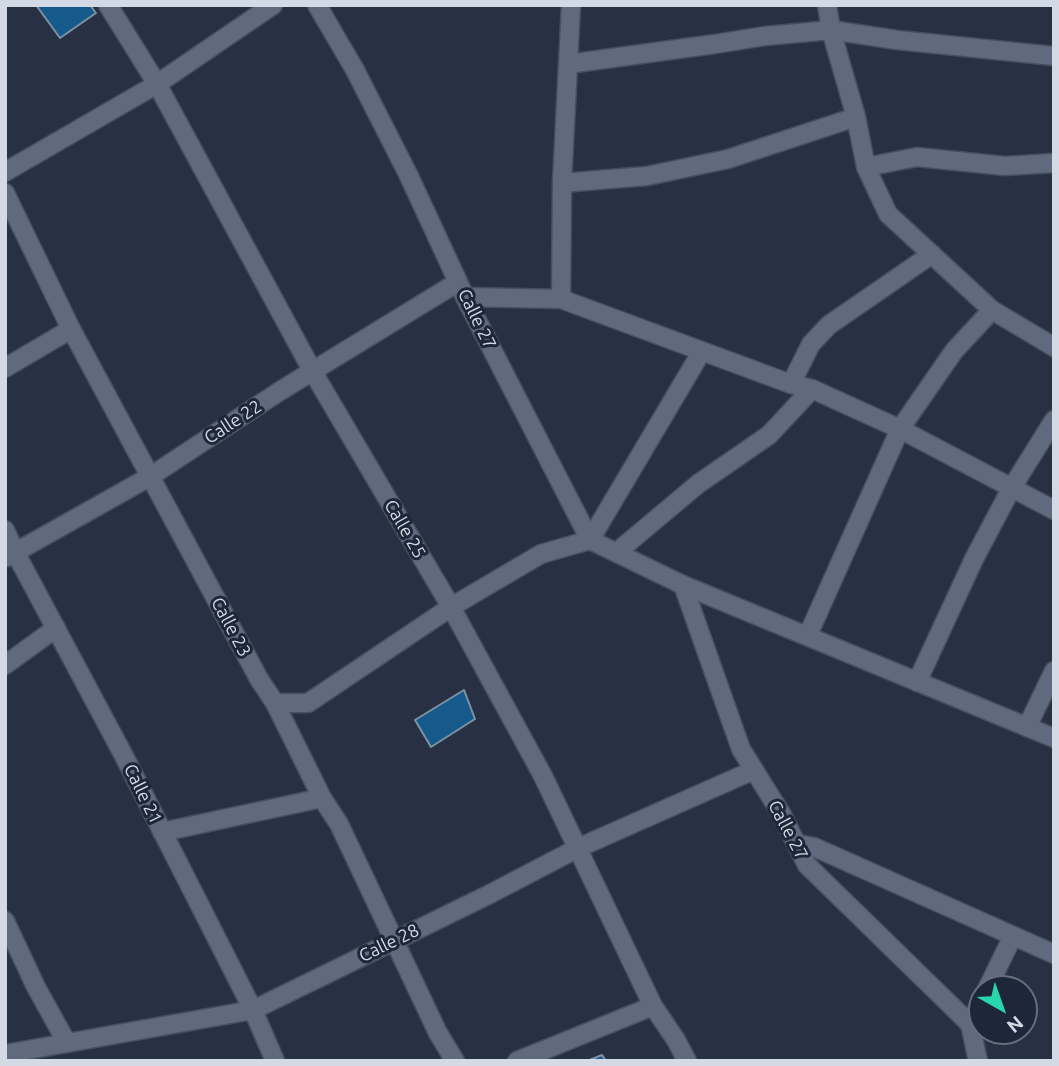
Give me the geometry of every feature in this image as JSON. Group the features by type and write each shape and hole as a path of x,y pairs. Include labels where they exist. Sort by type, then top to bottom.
{"street":[{"name":"Calle 25","path":"108,5 157,84 313,372 451,607 542,776 653,1006 687,1061"},
{"path":"5,172 157,84 273,5"},
{"name":"Calle 27","path":"317,5 373,105 462,289 590,540"},
{"path":"561,299 562,183 571,5"},
{"path":"827,5 866,167 888,214 992,310 1054,347"},
{"path":"568,64 765,36 831,30 897,40 1054,56"},
{"path":"562,183 647,176 728,159 856,117"},
{"path":"866,167 917,157 1005,166 1054,163"},
{"name":"Calle 23","path":"5,193 71,329 338,824 438,1033 455,1061"},
{"path":"791,384 811,344 829,325 932,254"},
{"path":"462,289 561,299 791,384 812,389 900,429 1054,510"},
{"name":"Calle 22","path":"10,555 151,476 280,391 462,289"},
{"path":"807,635 900,429 954,351 992,310"},
{"path":"5,368 71,329"},
{"path":"590,540 702,351"},
{"path":"617,552 698,484 769,436 812,389"},
{"path":"917,682 974,559 1054,420"},
{"name":"Calle 21","path":"5,530 10,555 56,628 124,756 253,1010 275,1061"},
{"path":"275,703 308,703 451,607 541,554 590,540 683,585 1054,738"},
{"name":"Calle 27","path":"683,585 741,750 782,815 807,865 968,1022"},
{"path":"5,665 56,628"},
{"path":"1027,727 1054,671"},
{"name":"Calle 28","path":"5,1054 253,1010 578,848 754,770"},
{"path":"162,832 323,797"},
{"path":"798,844 814,847 1054,954"},
{"path":"5,921 36,987 67,1043"},
{"path":"994,975 1013,936"},
{"path":"517,1061 653,1006"}],"building":[{"path":"36,5 90,5 96,13 60,38"},
{"path":"464,690 475,719 431,747 415,720"},
{"path":"602,1055 606,1061 587,1061"}]}
